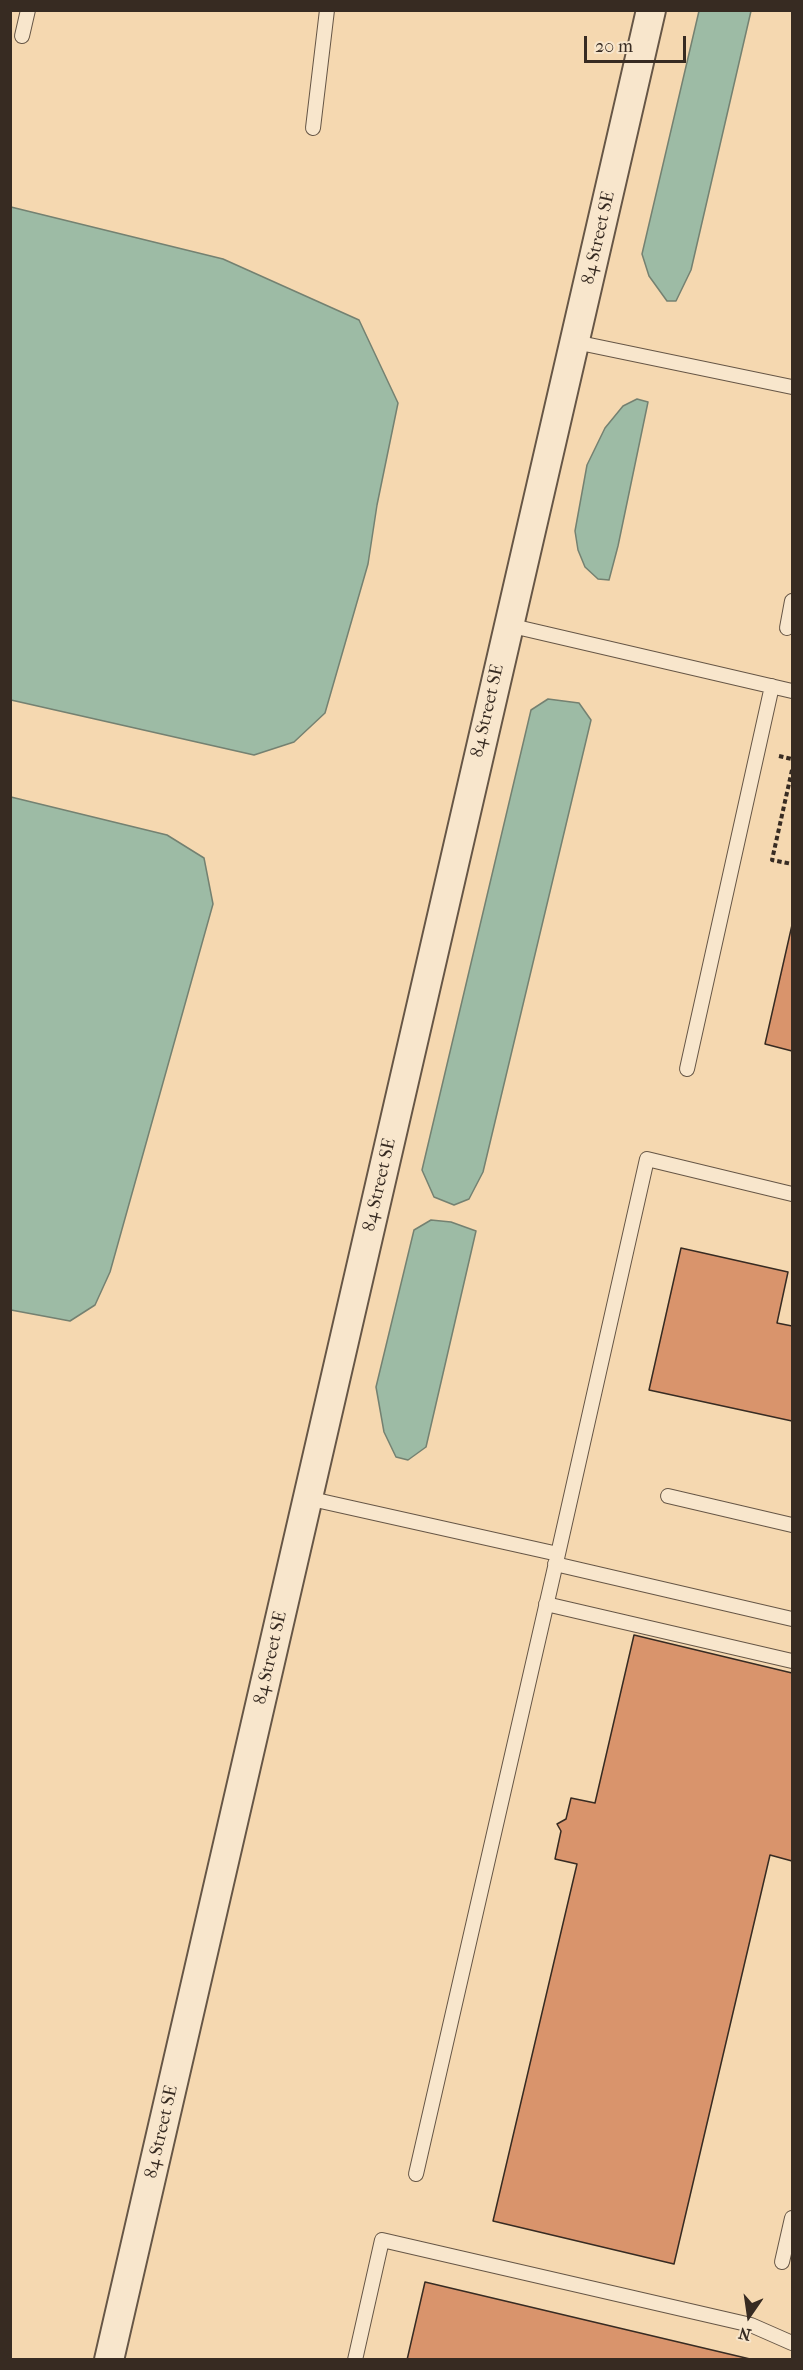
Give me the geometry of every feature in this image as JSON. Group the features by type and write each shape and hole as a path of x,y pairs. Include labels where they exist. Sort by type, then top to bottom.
{"street":[{"name":"84 Street SE","path":"109,2360 651,10"}],"lane":[{"path":"22,36 28,10"},
{"path":"313,128 327,10"},
{"path":"575,342 792,387"},
{"path":"787,628 792,601"},
{"path":"508,625 792,691"},
{"path":"687,1069 772,686"},
{"path":"416,2174 647,1159 792,1194"},
{"path":"668,1496 792,1525"},
{"path":"307,1498 792,1619"},
{"path":"546,1604 792,1661"},
{"path":"782,2262 792,2218"},
{"path":"355,2360 382,2240 751,2325 792,2343"}],"path":[{"path":"792,770 772,860 792,864"}],"shaded area":[{"path":"699,11 751,11 691,270 676,301 667,301 649,276 642,254"},
{"path":"11,207 223,259 359,320 398,403 377,505 368,564 325,713 294,742 254,755 11,700"},
{"path":"637,399 648,402 618,546 609,580 598,579 585,567 578,550 575,531 587,465 605,428 623,406"},
{"path":"548,699 579,703 591,720 483,1172 469,1199 454,1205 434,1197 422,1170 531,710"},
{"path":"11,797 167,835 204,858 213,904 110,1272 95,1305 70,1321 11,1310"},
{"path":"431,1220 451,1222 476,1231 426,1447 408,1460 396,1457 384,1432 376,1387 414,1230"}],"building":[{"path":"792,925 792,1051 765,1044"},
{"path":"681,1248 788,1272 777,1323 792,1326 792,1421 649,1390"},
{"path":"634,1635 792,1673 792,1861 770,1855 674,2264 493,2221 577,1864 555,1859 561,1831 557,1824 566,1819 571,1798 595,1803"},
{"path":"425,2282 750,2359 750,2360 407,2360"}]}
